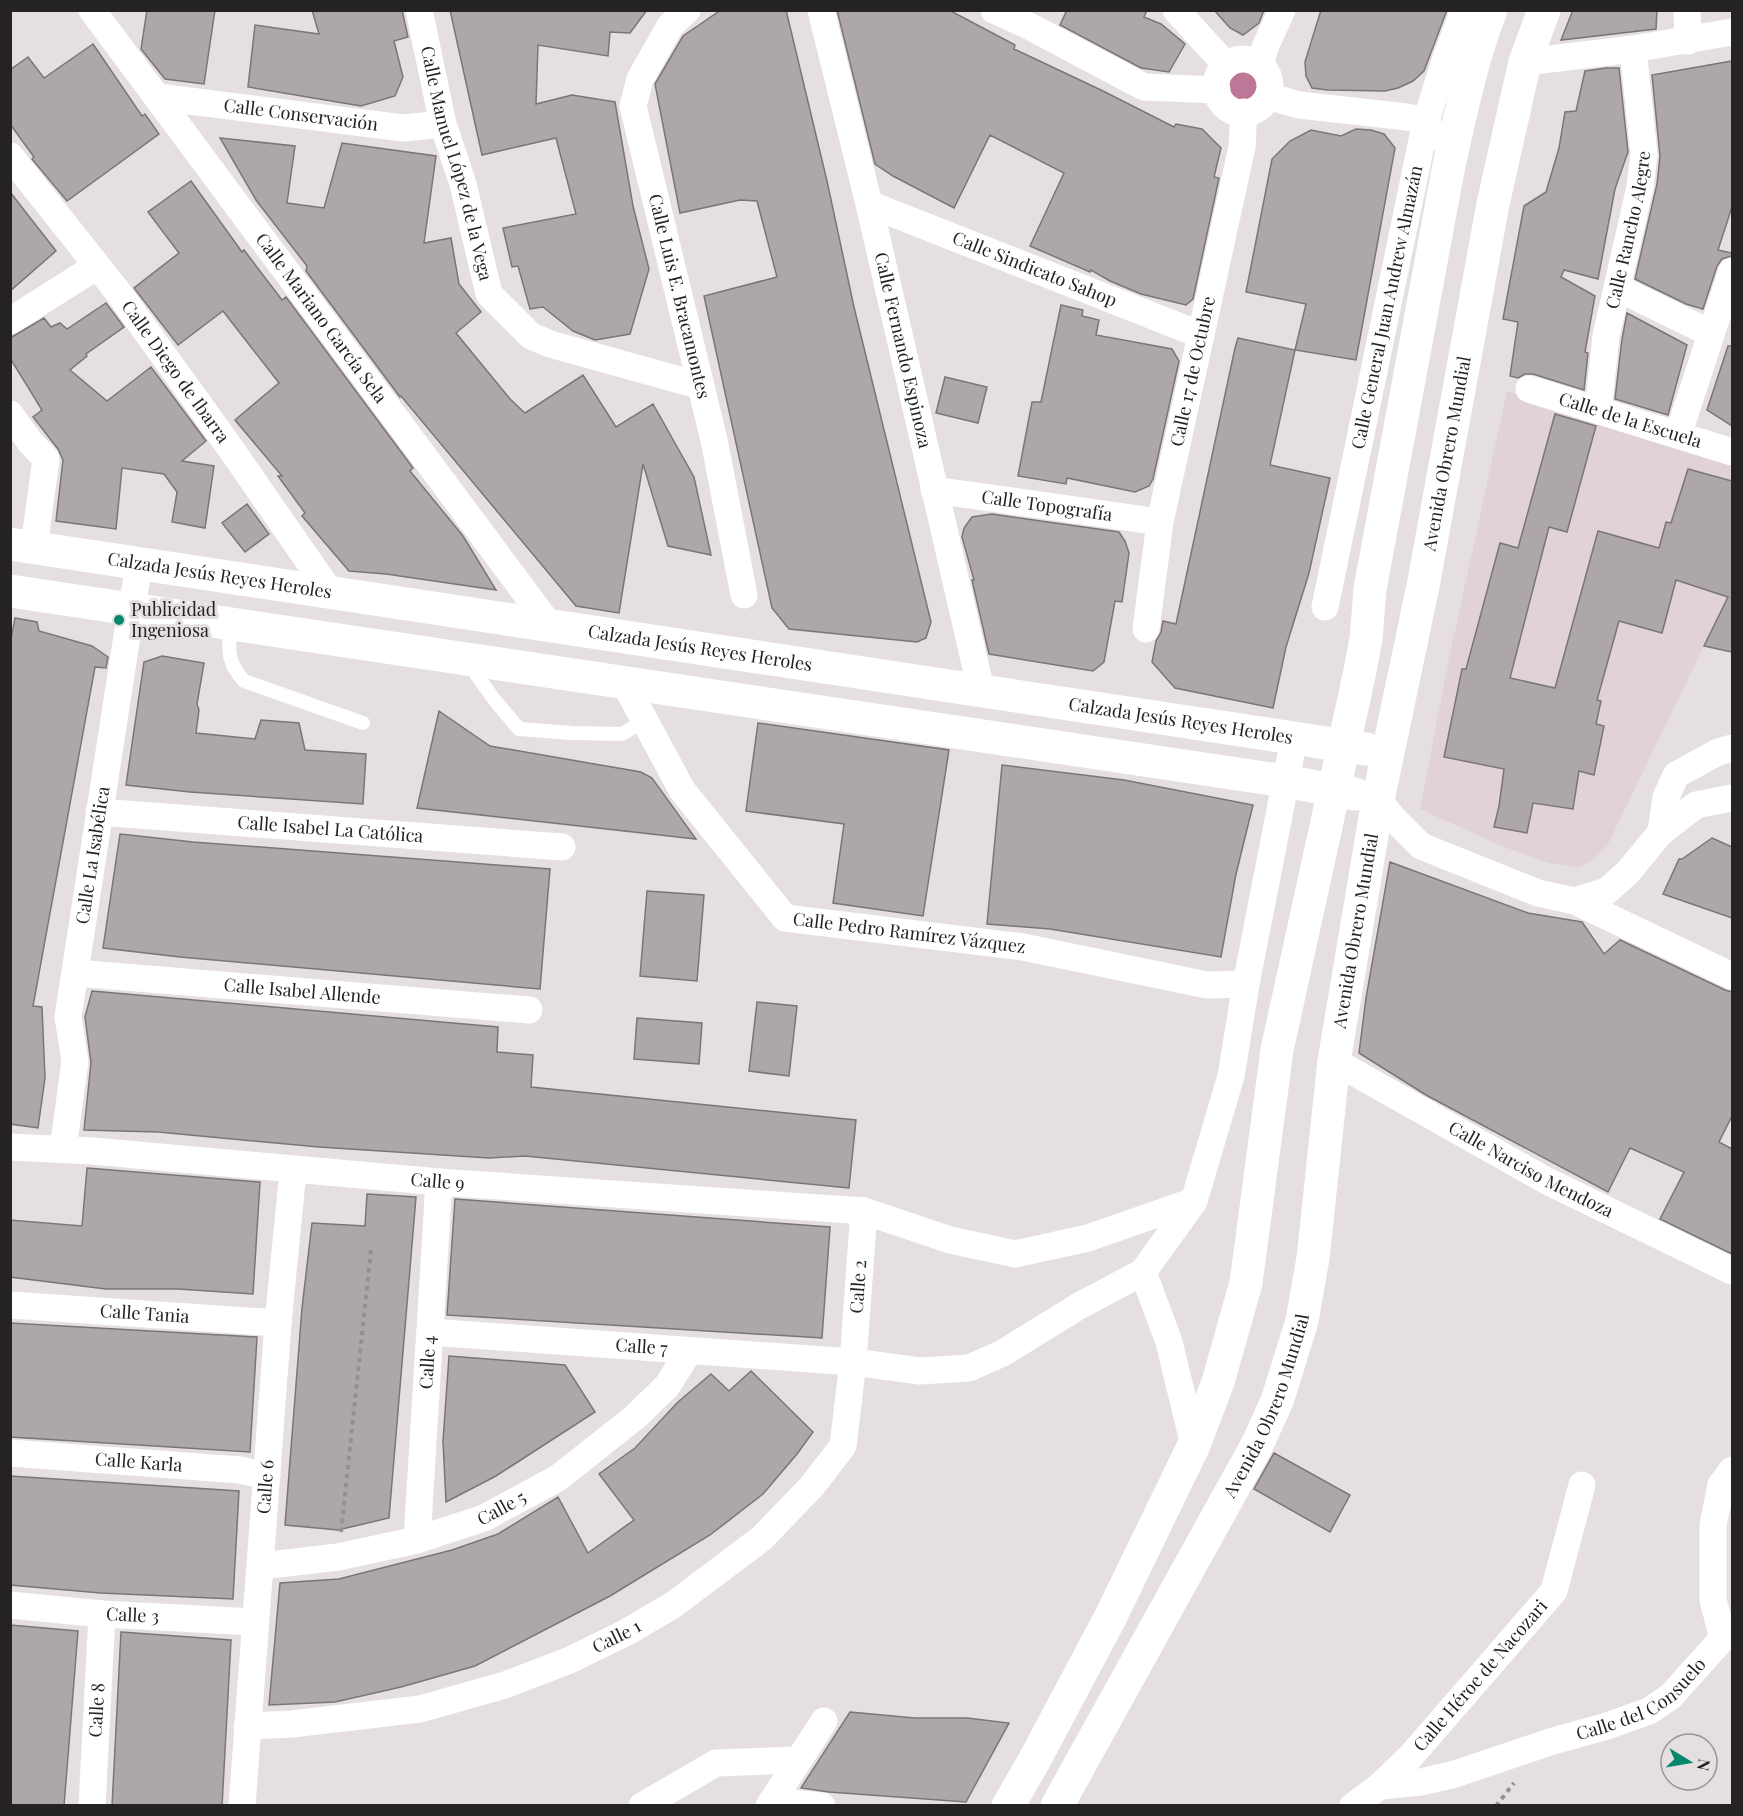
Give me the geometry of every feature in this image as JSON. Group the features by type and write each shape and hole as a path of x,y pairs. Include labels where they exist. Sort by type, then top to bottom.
{"main road":[{"path":"1008,1806 1111,1616 1194,1445 1218,1382 1246,1283 1278,1050 1359,676 1366,639 1370,590 1449,165 1464,97 1491,10"},
{"name":"Avenida Obrero Mundial","path":"1057,1806 1257,1445 1277,1401 1302,1321 1313,1258 1334,1061 1378,800 1423,586 1491,215 1525,62 1544,10"},
{"name":"Calzada Jesús Reyes Heroles","path":"22,546 1389,752"},
{"path":"10,591 1334,789 1378,800"},
{"path":"1294,739 1313,730 1328,716 1359,676"}],"street":[{"name":"Calle Mariano García Sela","path":"92,10 550,626"},
{"name":"Calle Manuel López de la Vega","path":"419,10 443,124 463,184 489,294 531,336 550,344 701,386"},
{"name":"Calle Luis E. Bracamontes","path":"687,10 670,26 640,79 633,106 714,440 744,595"},
{"name":"Calle Fernando Espinoza","path":"821,10 869,204 981,690"},
{"path":"994,10 1144,87 1221,78"},
{"path":"1176,10 1221,78"},
{"path":"1260,64 1282,10"},
{"name":"Calle General Juan Andrew Almazán","path":"1325,607 1426,121 1464,10"},
{"path":"1687,10 1688,41"},
{"path":"1525,62 1633,49 1732,32"},
{"name":"Calle Rancho Alegre","path":"1598,410 1606,336 1640,187 1644,154 1633,49"},
{"path":"1233,60 1251,60 1260,64 1269,79 1268,96 1257,109 1244,112 1232,111 1220,99 1221,78 1233,60"},
{"path":"1268,96 1299,105 1426,121 1449,165"},
{"name":"Calle Conservación","path":"158,97 403,128 443,124"},
{"name":"Calle 17 de Octubre","path":"1146,629 1160,522 1242,147 1244,112"},
{"name":"Calle Diego de Ibarra","path":"10,156 97,266 231,449 330,592"},
{"name":"Calle Sindicato Sahop","path":"869,204 1201,335"},
{"path":"10,321 97,266"},
{"path":"1678,435 1732,271"},
{"path":"1618,288 1710,333"},
{"name":"Calle de la Escuela","path":"1529,389 1732,452"},
{"path":"10,414 20,440 46,459 22,546"},
{"name":"Calle Topografía","path":"934,490 1160,522"},
{"name":"Calle La Isabélica","path":"63,1149 75,1061 68,1017 140,563"},
{"name":"Calle Pedro Ramírez Vázquez","path":"624,682 682,790 785,918 1023,947 1207,985 1246,984"},
{"path":"1194,1445 1169,1342 1143,1272 1194,1201 1231,1076 1246,984 1294,739"},
{"path":"1661,832 1666,796 1676,775 1718,752 1732,748"},
{"path":"1575,901 1607,891 1628,872 1661,832 1696,805 1732,798"},
{"path":"1378,800 1421,846 1538,893 1575,901 1732,976"},
{"name":"Calle Isabel La Católica","path":"99,812 562,847"},
{"name":"Calle Isabel Allende","path":"75,973 529,1010"},
{"name":"Calle Narciso Mendoza","path":"1334,1061 1547,1181 1732,1271"},
{"name":"Calle 9","path":"10,1146 293,1171 864,1211 950,1240 1016,1254 1088,1238 1194,1201"},
{"name":"Calle 6","path":"242,1806 278,1323 293,1171"},
{"name":"Calle 4","path":"417,1540 439,1182"},
{"name":"Calle 2","path":"853,1362 864,1211"},
{"name":"Calle 7","path":"430,1332 853,1362 920,1371 969,1368 1003,1353 1079,1306 1143,1272"},
{"name":"Calle Tania","path":"10,1305 278,1323"},
{"name":"Calle 5","path":"261,1566 338,1557 417,1540 484,1518 558,1478 643,1410 667,1386 689,1351"},
{"name":"Calle 1","path":"247,1726 292,1724 420,1709 487,1690 570,1660 627,1632 673,1605 762,1538 812,1486 843,1446 853,1362"},
{"name":"Calle Karla","path":"10,1453 240,1470 267,1476"},
{"name":"Calle del Consuelo","path":"1380,1786 1421,1782 1455,1774 1649,1711 1671,1696 1699,1662 1728,1640 1713,1600 1713,1525 1721,1485 1732,1470"},
{"name":"Calle Héroe de Nacozari","path":"1353,1806 1380,1786 1411,1756 1554,1591 1582,1485"},
{"name":"Calle 3","path":"10,1605 102,1614 255,1622"},
{"name":"Calle 8","path":"92,1806 102,1614"},
{"path":"822,1806 771,1803 824,1721"},
{"path":"642,1806 716,1763 798,1760"}],"lane":[{"path":"230,624 229,651 233,669 244,681 363,723"},
{"path":"466,659 493,698 519,729 622,734 644,721"}],"path":[{"path":"338,1557 371,1250"}],"shaded area":[{"path":"1244,69 1256,74 1261,86 1256,98 1244,103 1232,98 1227,86 1232,74"},
{"path":"1507,391 1732,462 1732,588 1607,846 1592,861 1579,867 1549,863 1504,847 1420,809 1449,659"}],"building":[{"path":"147,10 215,10 204,84 165,79 141,49"},
{"path":"312,10 402,10 408,37 394,41 403,77 395,96 361,106 248,87 255,25 319,34"},
{"path":"450,10 647,10 630,33 610,32 608,56 538,45 536,104 572,95 615,102 633,206 649,269 630,334 595,340 573,331 543,307 530,309 518,266 512,267 503,228 576,214 556,138 482,155"},
{"path":"721,10 786,10 827,181 854,307 931,622 926,638 917,642 789,629 772,608 704,296 777,277 757,201 740,200 680,213 655,84 683,36"},
{"path":"837,10 949,10 1015,45 1014,49 1174,127 1176,124 1202,129 1221,148 1214,177 1219,178 1193,299 1186,305 1141,294 1091,270 1090,272 1030,246 1064,173 990,135 954,208 875,164"},
{"path":"1067,10 1147,10 1144,17 1161,24 1185,44 1169,72 1141,68 1060,25"},
{"path":"1214,10 1264,10 1259,23 1243,35 1230,28"},
{"path":"1321,10 1447,10 1424,71 1413,81 1385,91 1312,88 1306,76 1305,62"},
{"path":"1573,10 1657,10 1656,29 1561,40"},
{"path":"93,44 142,116 145,114 159,134 67,201 32,159 34,157 10,124 10,70 28,57 44,78"},
{"path":"1732,61 1732,207 1718,250 1732,253 1732,256 1722,259 1717,266 1703,309 1686,304 1635,279 1657,184 1660,156 1652,75"},
{"path":"1619,68 1628,152 1615,189 1598,279 1564,270 1561,277 1595,296 1585,352 1588,353 1584,390 1533,374 1525,374 1518,378 1510,376 1518,322 1503,319 1524,206 1546,192 1559,148 1565,112 1576,111 1585,71"},
{"path":"1356,129 1384,134 1395,148 1356,360 1295,350 1306,304 1246,292 1272,159 1290,141 1311,130 1341,136"},
{"path":"220,138 295,146 287,203 324,208 342,143 436,156 424,243 451,238 459,284 481,312 456,333 510,399 525,413 583,375 616,427 653,404 694,477 711,555 668,546 643,464 619,613 576,606 400,397 306,271 307,266 256,200"},
{"path":"191,181 242,252 244,250 282,300 286,297 413,468 410,471 463,536 496,590 349,571 302,516 305,513 278,476 282,476 235,420 279,383 223,311 178,345 134,288 179,253 148,212"},
{"path":"10,192 56,251 10,291"},
{"path":"106,303 124,327 86,354 87,356 70,370 107,401 151,367 206,441 182,461 214,466 205,528 172,522 177,492 164,474 122,468 116,529 56,521 63,460 58,449 33,417 42,410 10,358 10,338 44,318 51,327 60,323 67,329"},
{"path":"1061,305 1083,310 1082,316 1099,320 1096,335 1172,349 1179,361 1153,479 1149,486 1135,492 1067,478 1066,484 1018,476 1032,402 1041,402"},
{"path":"1627,313 1687,345 1668,415 1615,399"},
{"path":"1238,338 1295,350 1270,465 1330,478 1309,573 1286,647 1273,708 1175,688 1152,662 1163,621 1176,624"},
{"path":"1728,346 1732,346 1732,426 1707,410"},
{"path":"945,377 987,387 978,423 936,413"},
{"path":"1555,414 1596,426 1567,532 1549,527 1510,678 1555,688 1598,531 1659,548 1666,522 1671,523 1688,469 1732,481 1732,652 1704,646 1728,597 1676,580 1662,633 1619,621 1597,700 1601,701 1596,724 1604,726 1594,775 1579,771 1573,809 1533,803 1527,833 1494,827 1504,769 1444,757 1462,669 1466,669 1500,543 1518,548"},
{"path":"247,504 269,534 245,552 222,523"},
{"path":"992,514 1119,532 1125,541 1129,553 1122,602 1115,601 1104,662 1093,671 989,654 972,580 974,580 962,537 964,528 972,517"},
{"path":"15,618 37,622 39,631 92,646 108,657 106,668 95,667 33,1006 42,1007 45,1078 38,1128 10,1124 10,644"},
{"path":"162,656 204,663 197,704 199,710 196,733 255,739 261,720 299,723 305,750 366,754 363,804 190,792 126,785 144,662"},
{"path":"439,711 490,746 641,772 652,778 696,839 417,808"},
{"path":"758,723 949,750 923,916 833,903 844,824 746,811"},
{"path":"1002,765 1124,780 1253,805 1236,874 1221,957 1050,929 987,924"},
{"path":"120,834 193,842 550,869 540,989 103,948"},
{"path":"1712,838 1732,847 1732,918 1663,894 1679,859"},
{"path":"1390,862 1528,913 1582,922 1604,954 1620,940 1732,992 1732,1116 1719,1142 1732,1149 1732,1254 1660,1219 1684,1172 1630,1148 1608,1192 1426,1095 1359,1053 1366,998"},
{"path":"647,891 704,895 697,981 640,976"},
{"path":"92,991 498,1027 497,1052 533,1055 531,1087 856,1120 849,1188 525,1156 489,1158 319,1147 158,1132 84,1130 91,1063 85,1017"},
{"path":"757,1002 797,1006 789,1076 749,1071"},
{"path":"637,1018 702,1023 699,1064 634,1059"},
{"path":"87,1168 260,1182 253,1294 178,1289 106,1289 10,1277 10,1220 82,1226"},
{"path":"367,1194 416,1197 389,1518 338,1530 285,1525 302,1308 312,1223 365,1226"},
{"path":"455,1199 830,1227 822,1338 447,1315"},
{"path":"10,1323 257,1337 250,1452 10,1437"},
{"path":"449,1356 565,1365 595,1412 496,1476 446,1502 443,1441"},
{"path":"751,1371 813,1432 763,1494 710,1535 610,1596 475,1666 401,1687 335,1702 269,1705 280,1583 339,1579 452,1550 498,1534 558,1497 588,1553 634,1520 599,1474 635,1448 678,1402 711,1374 729,1391"},
{"path":"1274,1453 1350,1495 1330,1532 1254,1489"},
{"path":"10,1476 239,1491 233,1599 101,1593 10,1585"},
{"path":"10,1625 78,1631 64,1806 10,1806"},
{"path":"121,1632 231,1640 222,1806 112,1806"},
{"path":"850,1712 915,1718 967,1718 1009,1723 966,1802 801,1788"}],"place":[{"name":"Publicidad Ingeniosa","path":"119,620"}]}
